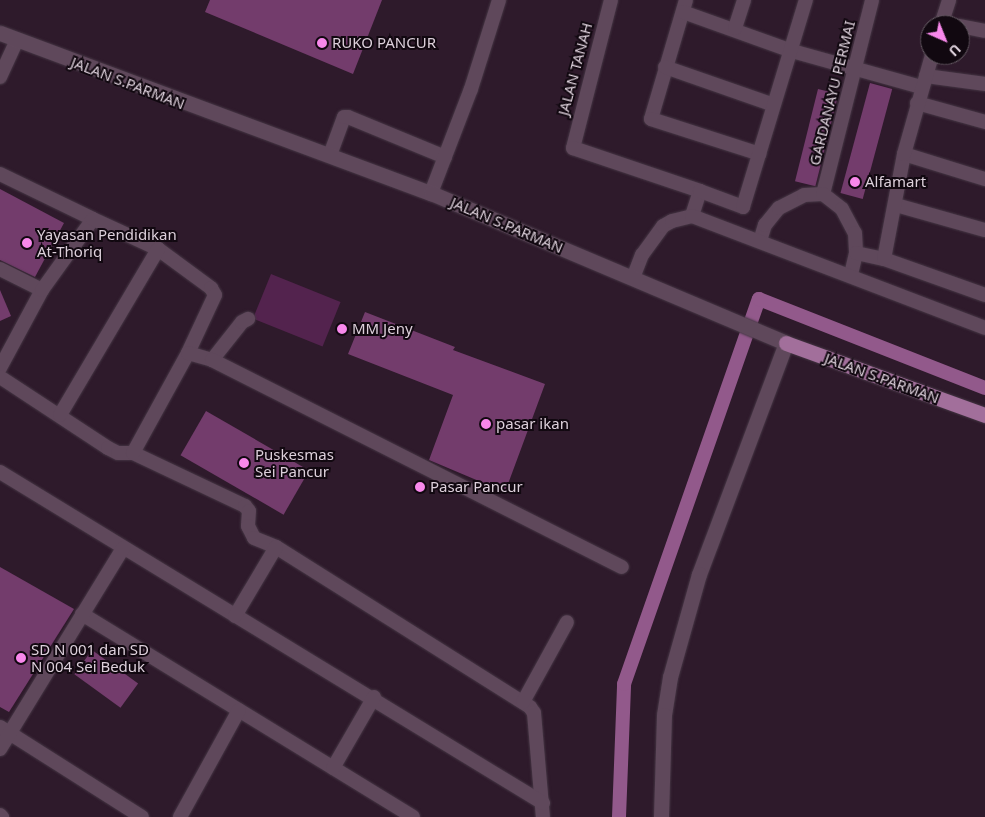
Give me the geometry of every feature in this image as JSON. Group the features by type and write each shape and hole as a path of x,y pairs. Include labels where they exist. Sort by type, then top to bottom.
{"main road":[{"name":"JALAN S.PARMAN","path":"0,34 177,102 330,155 431,193 633,278 755,332 985,415"},
{"path":"661,817 664,714 670,677 699,574 786,343"}],"street":[{"path":"431,193 471,89 499,0"},
{"name":"JALAN TANAH","path":"611,0 573,148 700,191"},
{"path":"735,28 744,0"},
{"path":"692,216 700,191 743,207 806,0"},
{"name":"GARDANAYU PERMAI","path":"823,194 872,0"},
{"path":"944,15 949,0"},
{"path":"760,154 651,119 665,67 685,6 792,51 854,70 923,81 985,84"},
{"path":"970,28 985,32"},
{"path":"0,76 22,42"},
{"path":"884,259 896,205 904,154 929,65"},
{"path":"665,67 774,105"},
{"path":"917,103 985,122"},
{"path":"330,155 344,118 348,116 444,157"},
{"path":"904,154 985,179"},
{"path":"0,174 93,220 158,249 206,281 215,296 188,352 133,453"},
{"path":"760,241 765,224 779,208 804,195 823,194 834,200 850,220 855,233 856,254 851,274"},
{"path":"896,205 985,230"},
{"path":"633,278 642,255 664,226 677,218 692,216 851,274 985,328"},
{"path":"0,368 42,290 93,220"},
{"path":"60,415 158,249"},
{"path":"856,254 884,259 985,295"},
{"path":"0,269 42,290"},
{"path":"212,360 242,322 248,319"},
{"path":"188,352 212,360 505,510 622,567"},
{"path":"0,377 108,448 118,453 133,453 245,506 249,511 250,534 276,547 523,702 534,713 543,817"},
{"path":"0,472 236,616 374,697 542,803"},
{"path":"236,616 276,547"},
{"path":"0,749 5,730 82,614 123,548"},
{"path":"82,614 412,817"},
{"path":"523,702 567,622"},
{"path":"333,768 374,697"},
{"path":"180,817 239,710"},
{"path":"5,730 142,817"}],"shaded area":[{"path":"271,274 341,302 323,347 253,319"}],"building":[{"name":"RUKO PANCUR","path":"210,0 382,0 353,74 205,12"},
{"path":"870,83 892,89 863,199 840,193"},
{"path":"818,89 838,94 815,186 795,181"},
{"name":"Yayasan Pendidikan At-Thoriq","path":"0,189 64,223 35,277 0,260"},
{"path":"0,290 11,316 0,321"},
{"name":"pasar ikan","path":"365,312 455,347 453,350 545,384 505,492 429,460 453,395 348,354"},
{"name":"Puskesmas Sei Pancur","path":"206,411 309,470 284,515 180,455"},
{"name":"SD N 001 dan SD N 004 Sei Beduk","path":"0,567 74,609 9,712 0,707"},
{"path":"92,650 138,684 120,708 74,674"}],"waterway":[{"path":"619,817 624,684 759,299 985,388"}],"place":[{"name":"RUKO PANCUR","path":"322,43"},
{"name":"Alfamart","path":"855,182"},
{"name":"Yayasan Pendidikan At-Thoriq","path":"27,243"},
{"name":"MM Jeny","path":"342,329"},
{"name":"pasar ikan","path":"486,424"},
{"name":"Puskesmas Sei Pancur","path":"244,463"},
{"name":"Pasar Pancur","path":"420,487"},
{"name":"SD N 001 dan SD N 004 Sei Beduk","path":"21,658"}]}
